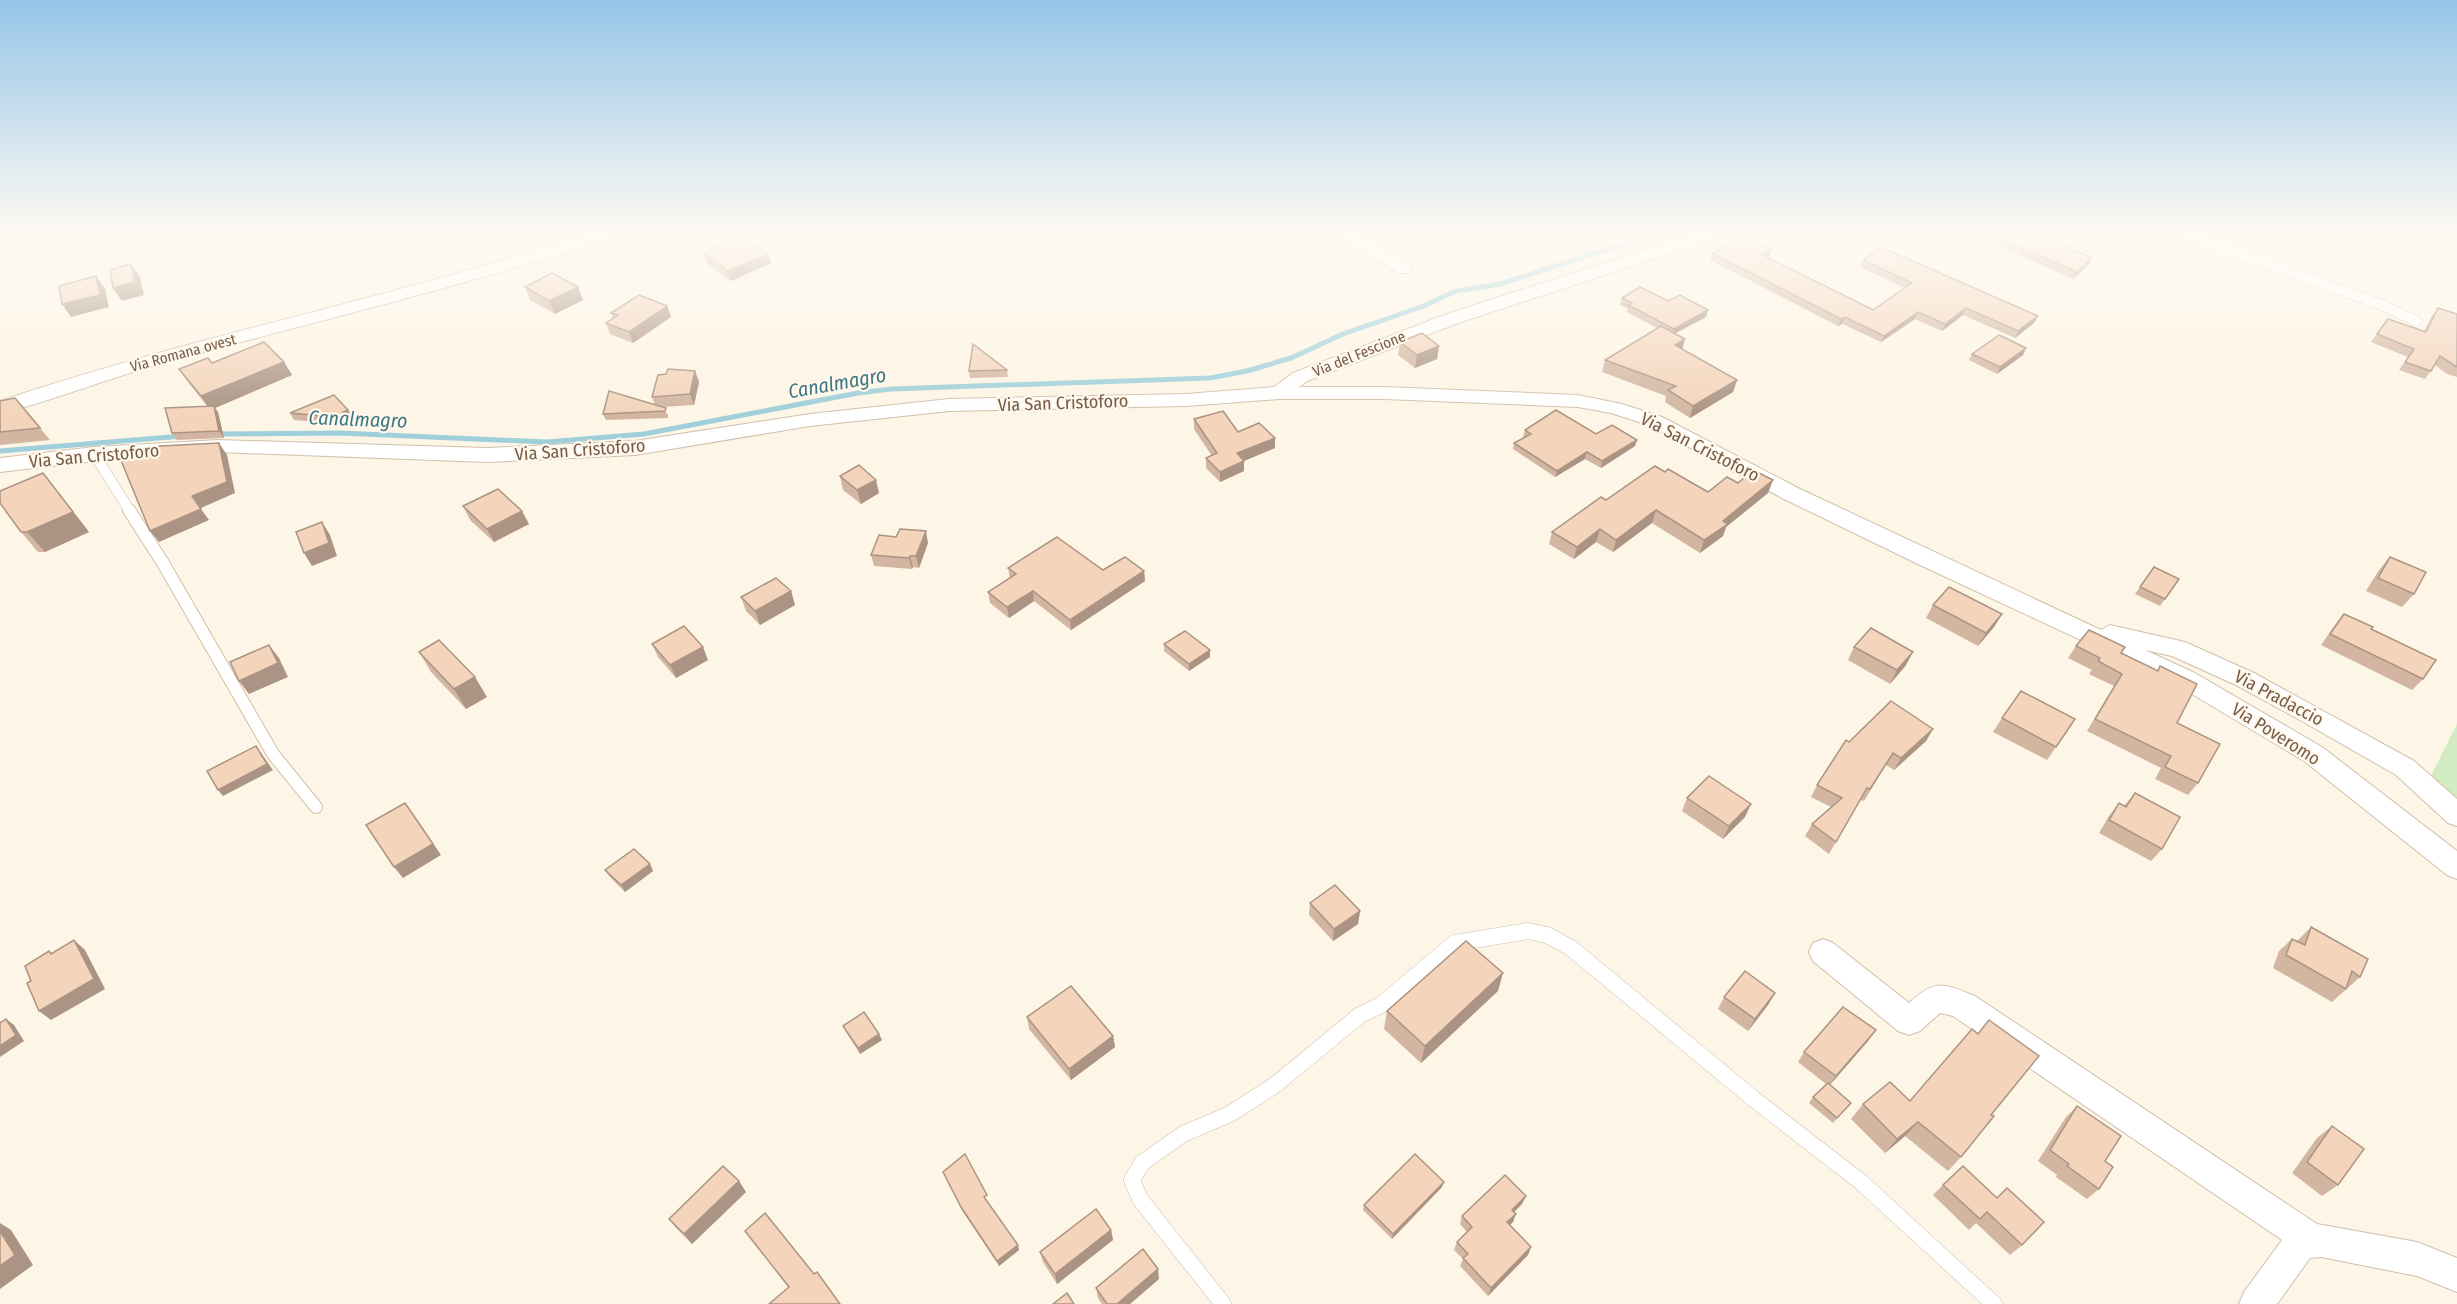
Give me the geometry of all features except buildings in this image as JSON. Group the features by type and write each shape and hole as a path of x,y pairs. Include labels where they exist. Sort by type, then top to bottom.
{"street":[{"name":"Via Romana ovest","path":"0,408 87,379 187,351 412,294"},
{"name":"Via del Fescione","path":"1279,393 1300,377 1444,321 1528,294"},
{"name":"Via San Cristoforo","path":"0,465 94,454 218,446 487,455 635,448 810,420 949,405 1186,400 1279,393 1385,393 1578,401 1615,408 1655,422 1834,514 2078,628"},
{"name":"Via Pradaccio","path":"2078,628 2177,648 2245,679 2309,712 2405,768 2457,815"},
{"name":"Via Poveromo","path":"2078,628 2184,678 2313,754 2457,867"},
{"path":"1823,952 1909,1021 1934,999 1950,1000 1964,1006 2313,1241"},
{"path":"2256,1304 2301,1243 2313,1241 2321,1240 2417,1259 2457,1275"}],"lane":[{"path":"2351,294 2416,321"},
{"path":"94,454 163,563 273,754 315,807"},
{"path":"1223,1304 1140,1199 1132,1180 1142,1163 1183,1134 1230,1114 1275,1085 1360,1015 1381,1005 1455,943 1528,931 1547,936 1571,948 1755,1100 1861,1182 1994,1304"}],"green space":[{"path":"2457,724 2457,805 2429,780"}],"waterway":[{"name":"Canalmagro","path":"215,434 340,433 547,442 644,434 858,393 891,389 1210,378 1247,371 1291,358 1343,334 1421,307 1450,294"},
{"name":"Canalmagro","path":"0,451 183,436"}]}
